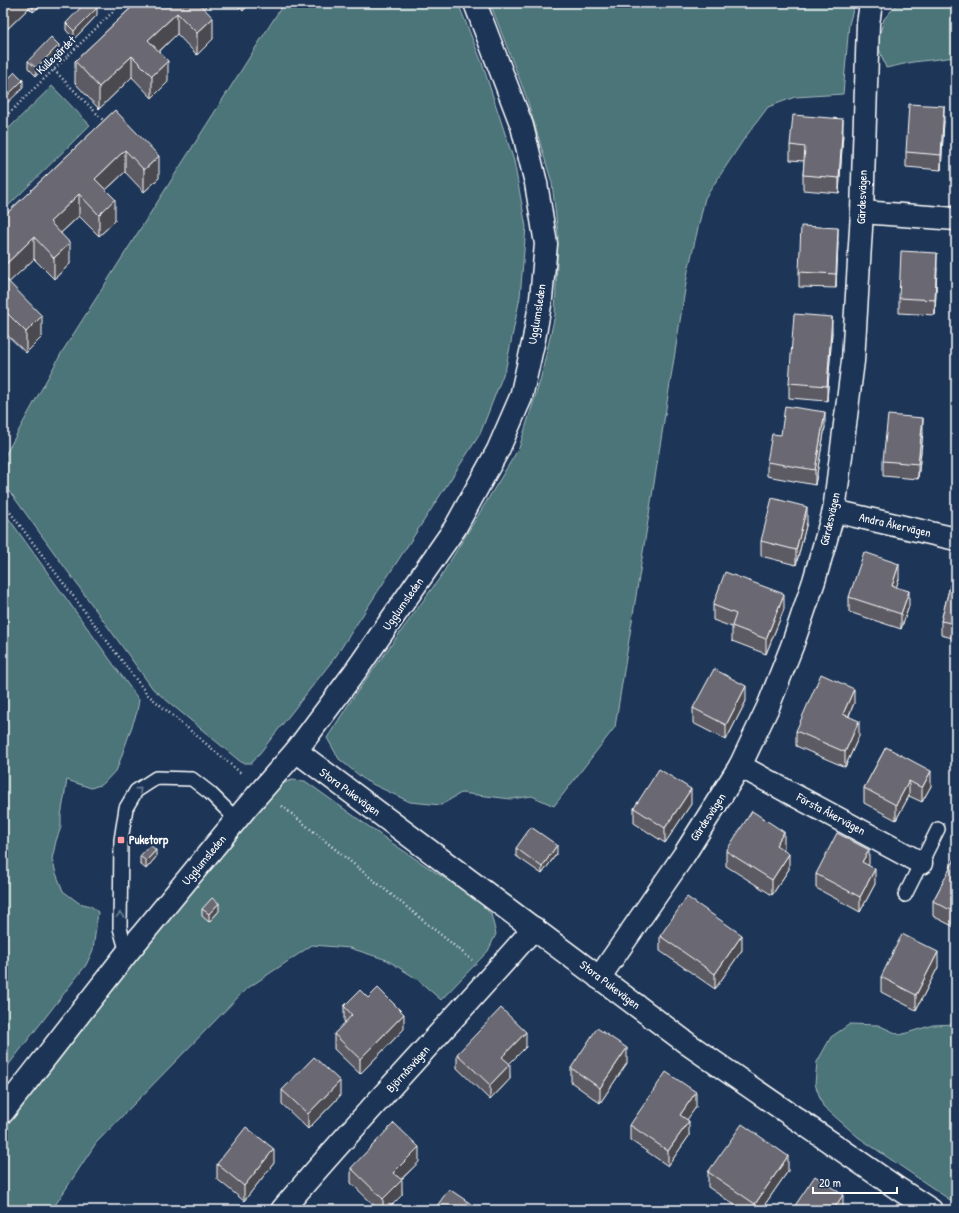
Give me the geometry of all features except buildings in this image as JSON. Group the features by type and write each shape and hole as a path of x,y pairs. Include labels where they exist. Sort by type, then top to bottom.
{"street":[{"name":"Ugglumsleden","path":"3,1112 127,953 296,751 357,669 455,528 498,450 521,396 541,299 546,244 536,182 522,126 475,3"},
{"name":"Gärdesvägen","path":"599,978 684,855 740,766 768,707 792,646 814,581 834,511 853,361 862,212 868,24 871,3"},
{"path":"862,212 956,218"},
{"name":"Andra Åkervägen","path":"834,511 956,539"},
{"name":"Stora Pukevägen","path":"296,751 688,1044 930,1210"},
{"name":"Första Åkervägen","path":"740,766 921,863"},
{"name":"Björnåsvägen","path":"287,1208 352,1130 534,928"}],"lane":[{"path":"127,953 120,928 121,840 126,808 136,791 156,778 192,779 210,793 237,820"},
{"path":"905,895 938,829"}],"path":[{"name":"Kullegärdet","path":"3,119 122,3"},
{"path":"54,70 105,122 100,127"},
{"path":"3,503 147,694 262,791 492,976"}],"green space":[{"path":"284,3 458,3 482,63 514,161 526,227 520,297 506,367 480,434 336,656 252,763 242,763 153,689 13,496 3,486 3,459 62,352"},
{"path":"490,3 855,3 849,24 843,94 795,97 768,107 744,139 705,198 688,271 615,727 554,806 532,796 511,799 461,793 441,805 410,802 366,781 339,759 327,738 352,699 441,576 519,448 540,381 555,315 558,234 552,183 526,96"},
{"path":"898,3 956,3 956,57 913,62 886,68 877,43 884,19"},
{"path":"52,86 90,125 3,211 3,134"},
{"path":"3,514 7,516 139,700 137,712 117,769 103,784 91,788 67,780 61,816 61,827 52,859 63,891 79,903 91,906 98,912 93,950 86,965 3,1072"},
{"path":"292,780 305,781 389,841 477,900 491,914 496,934 488,951 441,1000 417,979 387,960 350,948 312,945 245,990 96,1143 52,1210 3,1210 3,1121 278,785"},
{"path":"850,1024 878,1025 900,1035 933,1025 956,1024 956,1204 858,1137 823,1106 815,1084 817,1062 831,1037"}],"place":[{"name":"Puketorp","path":"121,840"}]}
